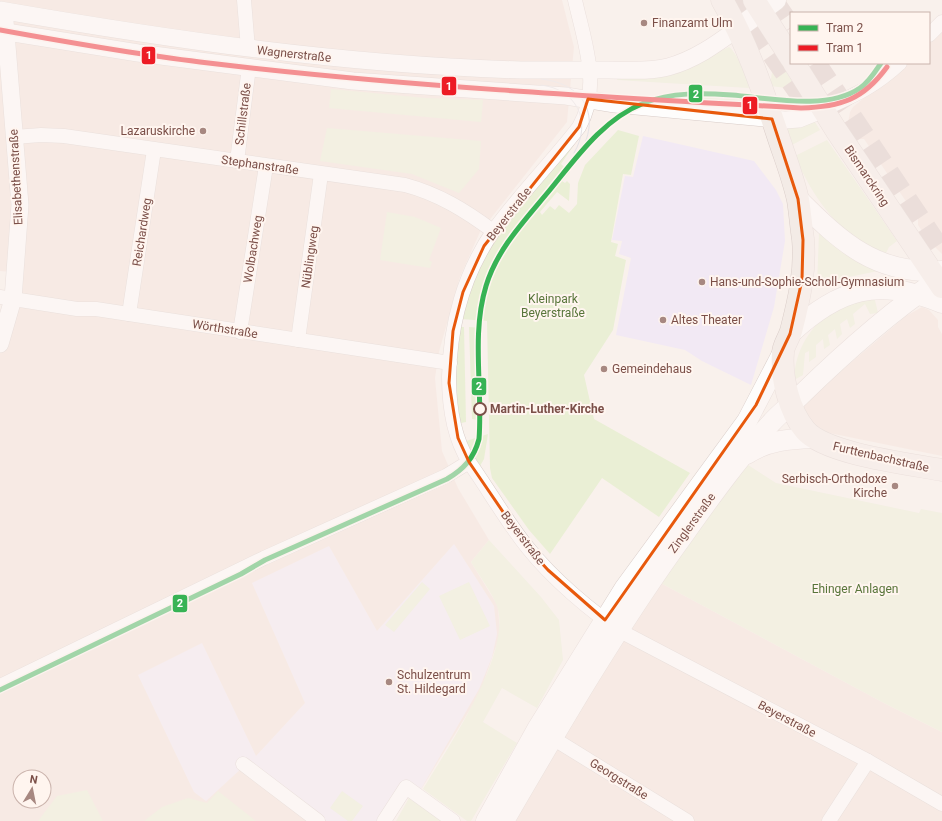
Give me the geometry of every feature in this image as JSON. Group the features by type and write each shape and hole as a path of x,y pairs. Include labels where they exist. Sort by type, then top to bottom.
{"main road":[{"path":"722,0 737,29 764,92 798,199 835,234 858,252 887,264 939,277"},
{"path":"764,4 790,56"},
{"name":"Wagnerstraße","path":"737,29 764,4"},
{"name":"Bismarckring","path":"795,64 939,277"},
{"name":"Furttenbachstraße","path":"798,199 803,240 802,290 786,343 785,383 791,405 805,430 814,438 826,444 850,452 942,470"},
{"name":"Zinglerstraße","path":"611,625 675,547 742,457 774,420 833,364 893,312 939,277"},
{"path":"786,343 808,318 842,296 857,292 882,289 917,294 942,304"},
{"name":"Zinglerstraße","path":"486,821 545,733 611,625 632,577 712,469 756,405 786,343"},
{"path":"742,457 766,444 783,440 814,438"},
{"name":"Zinglerstraße","path":"504,821 545,733"}],"street":[{"path":"244,0 248,49"},
{"path":"575,0 591,70 588,99"},
{"name":"Wagnerstraße","path":"3,7 160,37 248,49 433,66 540,70 637,70 667,67 703,53 737,29"},
{"name":"Elisabethenstraße","path":"0,344 20,204 3,31 3,7"},
{"path":"930,34 942,22"},
{"name":"Wagnerstraße","path":"3,31 138,53 353,81 588,99 614,104 772,119 799,119 824,109"},
{"path":"824,109 865,91 884,78 899,64"},
{"name":"Schillstraße","path":"237,161 249,67"},
{"name":"Beyerstraße","path":"588,99 584,117 579,127 493,231 475,263 463,292 453,331 450,363 450,396 460,443 469,462 534,555 548,570 611,625 868,761 942,804"},
{"name":"Stephanstraße","path":"14,138 42,135 64,136 416,188 452,203 493,231"},
{"name":"Reichardweg","path":"129,314 154,150"},
{"name":"Wolbachweg","path":"240,332 266,166"},
{"name":"Nüblingweg","path":"298,340 321,174"},
{"name":"Wörthstraße","path":"7,298 77,309 96,309 450,363"},
{"path":"0,686 264,558 446,476 469,462"},
{"name":"Georgstraße","path":"545,733 687,821"},
{"path":"829,821 868,761"},
{"path":"244,764 318,821"},
{"path":"384,821 406,787 453,821"}],"highlighted area":[{"path":"588,99 772,119 798,199 803,240 802,280 790,334 756,405 605,620 548,570 527,547 469,462 458,438 449,383 453,331 463,292 484,246 579,127"}],"shaded area":[{"path":"0,0 562,0 574,47 567,122 480,232 460,277 439,352 435,378 442,451 458,488 489,540 471,562 498,606 500,635 480,693 422,788 399,805 389,821 0,821 0,353 21,291 21,273 0,271"},
{"path":"942,31 942,254 928,240 918,225 918,219 864,139 858,139 848,123 850,112 853,107 906,64 930,64 930,42"},
{"name":"Hans-und-Sophie-Scholl-Gymnasium","path":"643,136 754,161 776,190 783,204 785,241 774,307 751,385 702,361 685,350 616,335 631,258 619,254 622,241 612,240 625,176 633,177"},
{"path":"922,307 929,310 938,320 938,327 942,334 942,456 829,433 809,422 803,406 814,394 906,316"},
{"name":"Schulzentrum St. Hildegard","path":"454,544 494,606 497,634 492,657 479,689 421,789 404,782 380,821 326,821 252,769 243,767 206,801 194,792 138,675 202,643 256,756 305,703 252,583 329,546 377,631"},
{"path":"657,581 884,703 942,732 942,821 511,821"}],"green space":[{"path":"729,47 742,66 749,88 617,80 618,77 700,61"},
{"path":"774,58 778,59 795,86 795,89 770,86"},
{"path":"331,89 425,98 483,100 481,122 329,108"},
{"path":"686,97 753,100 756,107 701,100 668,100"},
{"path":"813,119 820,130 792,145 786,126"},
{"path":"327,128 481,141 479,169 459,193 412,174 320,161"},
{"name":"Kleinpark Beyerstraße","path":"618,130 639,136 631,175 623,174 611,242 618,244 615,256 626,260 613,330 584,375 594,419 690,473 659,517 602,478 550,554 529,530 492,478 490,468 487,321 461,319 474,277 492,243 572,143 574,145 561,164 570,172 562,181 565,183 567,181 570,184 569,201 557,192 540,212 542,215 550,206 555,210 559,205 569,213 577,204 578,183 585,165"},
{"path":"827,140 897,241 889,247 886,253 870,247 855,238 842,227 830,215 810,187 802,172 795,156"},
{"path":"387,212 415,217 441,228 429,260 432,262 430,268 380,260"},
{"path":"819,232 878,271 844,278 824,287 817,286"},
{"path":"874,296 878,313 870,314 865,304 853,314 855,324 850,328 847,319 840,324 842,334 837,339 835,329 828,335 830,345 824,349 823,339 816,345 816,357 809,362 809,351 805,353 803,375 794,380 795,368 802,345 815,326 833,311 844,305"},
{"path":"460,327 464,327 466,422 461,423 458,411 456,387 456,363"},
{"path":"469,327 481,328 484,421 472,419"},
{"path":"488,434 484,459 480,466 466,441"},
{"name":"Ehinger Anlagen","path":"745,463 776,483 919,513 921,509 942,513 942,732 884,703 657,581"},
{"path":"489,540 541,597 559,620 563,660 537,708 502,688 483,722 517,743 471,821 467,821 423,789 475,700 487,674 496,648 499,625 497,606 489,590 471,562"},
{"path":"422,582 430,589 394,632 385,625"},
{"path":"469,582 490,626 460,640 439,596"},
{"path":"87,790 103,821 38,821 47,809 52,809 52,803 57,796"},
{"path":"218,791 256,821 144,821 162,807 188,798 207,803"},
{"path":"342,791 363,806 352,821 348,821 330,808"},
{"path":"409,798 441,821 396,821"}],"tunnel":[{"path":"735,0 816,116"},
{"path":"772,0 790,27"},
{"path":"816,64 942,253"}],"tram line":[{"name":"1","path":"0,30 100,48 175,59 350,78 575,95 801,108 828,106 850,100 869,87 887,67"},
{"name":"2","path":"0,690 241,574 265,560 447,479 463,467 474,452 479,439 479,324 486,286 491,272 504,247 521,224 580,153 603,129 616,119 629,110 644,103 655,99 676,95 721,94 798,101 831,99 847,95 863,86 880,64"},
{"path":"541,79 557,82 570,88 580,96 586,107 589,118 589,131 584,145 576,159"},
{"path":"541,85 564,93 578,108 582,129 574,153"}],"place":[{"name":"Finanzamt Ulm","path":"644,23"},
{"name":"Lazaruskirche","path":"203,131"},
{"name":"Hans-und-Sophie-Scholl-Gymnasium","path":"702,282"},
{"name":"Altes Theater","path":"663,320"},
{"name":"Gemeindehaus","path":"604,369"},
{"name":"Martin-Luther-Kirche","path":"480,409"},
{"name":"Serbisch-Orthodoxe Kirche","path":"895,486"},
{"name":"Schulzentrum St. Hildegard","path":"389,682"}]}
